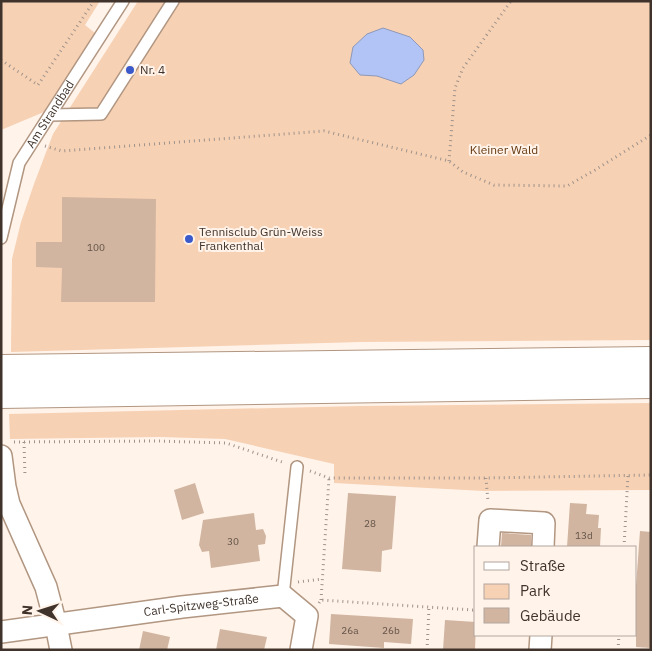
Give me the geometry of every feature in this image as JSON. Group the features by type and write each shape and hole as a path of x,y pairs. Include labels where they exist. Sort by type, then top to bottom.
{"highway":[{"path":"8,381 651,361"},
{"path":"8,381 651,384"}],"street":[{"path":"1,456 9,504 46,587 61,650"},
{"path":"488,546 490,520 544,523 543,546"},
{"path":"283,596 307,616 301,650"},
{"name":"Carl-Spitzweg-Straße","path":"56,625 182,607 283,596"},
{"path":"1,632 56,625"},
{"path":"540,650 541,636"}],"lane":[{"name":"Am Strandbad","path":"1,238 19,163 123,1"},
{"path":"50,115 101,114 173,1"},
{"path":"283,596 296,467"}],"path":[{"path":"1,60 38,85 94,1"},
{"path":"449,160 455,88 464,68 511,1"},
{"path":"32,143 62,151 324,131 449,160 463,172 494,185 568,186 651,135"},
{"path":"24,442 157,441 226,443 329,478 651,475"},
{"path":"624,546 628,476"},
{"path":"307,616 321,600 329,478"},
{"path":"321,600 474,610"},
{"path":"426,650 429,607"},
{"path":"618,650 619,636"}],"green space":[{"path":"1,1 100,1 85,25 95,33 44,112 1,130"},
{"name":"Kleiner Wald","path":"138,1 651,1 651,340 361,342 11,352 12,259 21,222 34,184 53,134"},
{"path":"651,403 651,490 484,491 334,483 334,464 225,439 160,437 10,439 9,414 359,406"}],"water":[{"path":"383,28 410,37 423,50 424,60 414,75 401,84 377,76 360,75 350,63 353,47 367,34"}],"building":[{"path":"62,197 156,199 155,302 61,302 62,268 36,267 36,242 62,242"},
{"path":"195,483 204,513 182,520 174,490"},
{"path":"348,493 396,496 392,549 382,551 381,572 342,569"},
{"path":"570,503 587,504 586,514 599,515 598,528 601,528 600,546 567,546"},
{"path":"254,513 256,530 263,529 266,536 265,544 258,545 260,561 211,568 209,551 202,552 199,545 203,520"},
{"path":"640,531 651,532 651,648 636,647 637,572"},
{"path":"502,533 531,535 531,546 501,546"},
{"path":"331,614 413,619 411,644 384,642 384,648 329,644"},
{"path":"445,620 474,622 475,650 443,650"},
{"path":"220,629 267,637 264,650 216,650"},
{"path":"143,631 170,637 167,650 139,650"}],"place":[{"name":"Nr. 4","path":"130,70"},
{"name":"Tennisclub Grün-Weiss Frankenthal","path":"189,239"}]}
